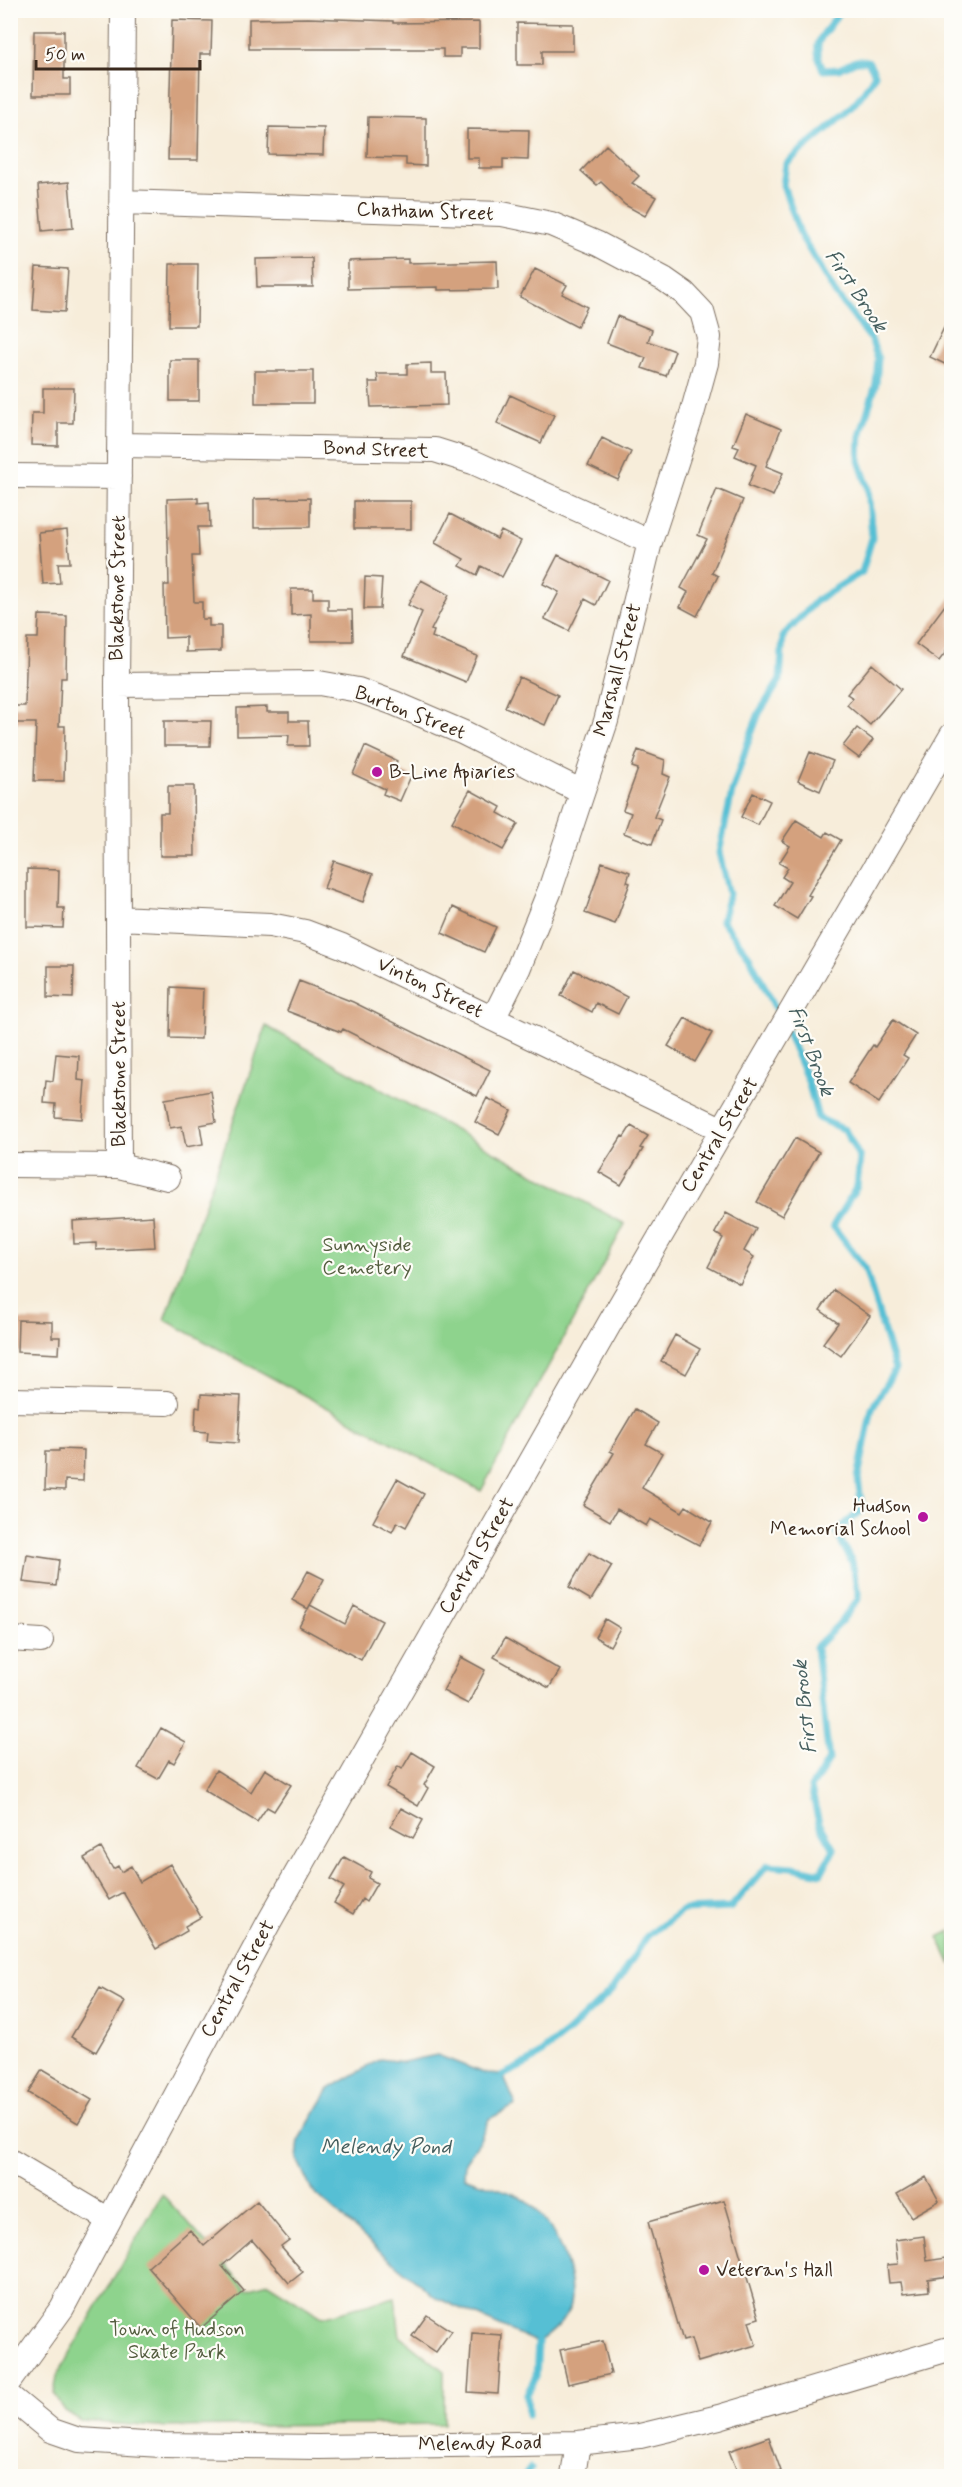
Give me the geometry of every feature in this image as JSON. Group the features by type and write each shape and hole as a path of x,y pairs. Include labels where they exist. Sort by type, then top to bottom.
{"street":[{"name":"Blackstone Street","path":"119,1166 117,685 123,10"},
{"name":"Chatham Street","path":"122,202 502,214 551,224 598,244 664,279 684,293 702,312"},
{"name":"Marshall Street","path":"493,1019 518,969 550,890 606,721 650,542 692,414 706,363 709,337 702,312"},
{"name":"Bond Street","path":"120,445 435,450 473,462 650,542"},
{"path":"10,476 119,477"},
{"name":"Burton Street","path":"117,685 319,683 358,690 464,733 582,792"},
{"name":"Central Street","path":"10,2380 62,2308 269,1922 611,1321 765,1060 951,736"},
{"name":"Vinton Street","path":"118,918 270,925 305,932 342,946 723,1130"},
{"path":"10,1165 119,1166 168,1178"},
{"path":"10,1400 167,1403"},
{"path":"10,1639 41,1641"},
{"path":"10,2162 109,2220"},
{"name":"Melendy Road","path":"10,2397 50,2430 79,2440 161,2445 318,2447 578,2443 640,2436 719,2417 951,2348"},
{"path":"573,2476 578,2443"}],"green space":[{"name":"Sunnyside Cemetery","path":"266,1026 625,1224 481,1491 165,1320"},
{"path":"951,1931 951,1965 938,1937"},
{"name":"Town of Hudson Skate Park","path":"162,2194 247,2289 268,2283 322,2317 395,2297 400,2336 444,2371 444,2424 157,2427 81,2421 65,2411 54,2394 57,2376"}],"water":[{"name":"Melendy Pond","path":"437,2055 486,2074 503,2075 516,2105 489,2119 479,2142 465,2162 464,2177 520,2197 542,2216 559,2244 569,2276 570,2305 562,2322 538,2343 437,2298 375,2247 311,2189 297,2159 299,2139 329,2089 380,2059 403,2062"}],"building":[{"path":"308,18 393,21 393,23 479,22 479,48 460,48 460,57 443,57 443,49 249,49 249,19"},
{"path":"172,20 212,21 211,54 200,54 198,160 168,160"},
{"path":"517,23 573,24 573,51 542,51 542,65 517,65"},
{"path":"34,31 64,31 64,79 70,79 70,95 33,95"},
{"path":"368,117 426,118 426,166 406,165 406,158 367,157"},
{"path":"269,127 324,128 323,155 268,154"},
{"path":"467,129 529,130 528,160 503,159 503,168 479,168 479,158 467,158"},
{"path":"606,145 639,176 632,183 656,197 645,216 625,205 601,182 597,185 581,171"},
{"path":"69,182 73,228 42,231 38,185"},
{"path":"312,258 313,287 257,287 256,259"},
{"path":"408,259 408,263 497,261 498,289 438,290 438,287 348,289 348,261"},
{"path":"170,264 198,264 197,326 169,326"},
{"path":"36,267 68,269 65,312 33,310"},
{"path":"535,269 567,285 562,294 587,307 577,327 520,297"},
{"path":"951,313 951,367 930,357"},
{"path":"617,316 652,330 648,341 675,351 666,376 642,368 646,358 607,343"},
{"path":"170,360 199,360 199,401 170,401"},
{"path":"431,363 431,373 446,373 447,405 371,407 369,382 378,382 377,374 407,374 407,364"},
{"path":"255,371 313,371 313,403 255,403"},
{"path":"43,388 74,388 73,423 58,423 58,446 31,445 32,413 43,413"},
{"path":"510,395 554,415 541,443 497,423"},
{"path":"746,414 781,429 766,466 783,473 773,496 748,486 756,465 735,456 739,448 733,446"},
{"path":"602,438 631,452 618,480 588,466"},
{"path":"717,489 743,500 712,573 718,576 697,616 680,607 688,592 681,588 707,539 698,535"},
{"path":"198,498 198,503 209,502 210,527 198,527 199,556 192,556 194,602 202,602 202,619 209,619 209,626 221,626 221,651 186,652 186,637 165,638 164,585 169,585 167,499"},
{"path":"310,498 310,527 254,528 254,499"},
{"path":"354,501 411,501 411,529 354,529"},
{"path":"450,514 497,539 501,531 521,541 502,577 481,566 477,575 460,566 464,559 435,543"},
{"path":"67,530 70,563 58,563 60,583 43,584 39,533"},
{"path":"558,555 608,580 596,605 585,599 569,631 545,619 559,592 543,584"},
{"path":"365,577 382,578 380,609 364,609"},
{"path":"421,580 449,595 431,630 434,631 432,637 477,656 466,682 404,656 422,612 408,605"},
{"path":"291,589 313,589 313,598 328,598 328,610 352,610 353,641 311,641 311,614 291,615"},
{"path":"951,597 951,645 939,661 916,644"},
{"path":"39,615 67,616 66,678 61,678 59,726 65,726 64,781 34,781 36,723 10,723 10,706 25,706 27,638 38,638"},
{"path":"872,664 901,689 870,725 847,705 853,698 847,694"},
{"path":"519,677 558,695 545,725 505,707"},
{"path":"267,707 267,712 289,712 289,721 308,721 309,746 288,746 289,735 237,736 237,708"},
{"path":"164,721 211,721 210,746 164,746"},
{"path":"857,728 873,740 859,758 843,746"},
{"name":"B-Line Apiaries","path":"365,746 397,761 394,769 411,776 400,801 383,794 385,789 353,774"},
{"path":"638,750 665,760 663,774 670,777 654,817 661,820 652,844 624,833 631,813 623,810 638,769 632,767"},
{"path":"810,752 833,761 820,791 798,781"},
{"path":"168,786 194,786 195,856 160,856 160,813 168,813"},
{"path":"470,790 501,807 498,813 518,824 503,850 452,822"},
{"path":"753,793 770,801 758,825 741,817"},
{"path":"796,820 824,837 827,832 841,840 808,895 811,896 797,919 775,906 790,882 782,877 788,868 779,863 790,846 782,841"},
{"path":"334,861 373,874 363,902 324,888"},
{"path":"602,862 630,872 627,882 630,883 615,924 585,913"},
{"path":"27,869 59,870 58,908 64,908 63,928 27,927"},
{"path":"453,907 496,927 484,952 442,933"},
{"path":"48,966 74,966 73,998 48,997"},
{"path":"574,970 627,997 618,1014 596,1003 592,1012 561,996"},
{"path":"299,981 353,1002 490,1070 477,1096 343,1029 341,1032 287,1011"},
{"path":"171,987 203,989 201,1039 170,1038"},
{"path":"685,1018 712,1033 695,1062 668,1046"},
{"path":"893,1020 916,1035 903,1055 908,1058 879,1103 848,1083"},
{"path":"56,1054 79,1056 78,1080 85,1081 82,1119 55,1117 56,1104 44,1103 46,1080 53,1081"},
{"path":"211,1091 216,1122 200,1125 203,1144 186,1147 182,1126 170,1128 165,1099"},
{"path":"487,1098 511,1110 499,1134 475,1122"},
{"path":"631,1126 648,1136 640,1148 643,1149 621,1185 599,1172"},
{"path":"795,1138 819,1152 782,1216 757,1202"},
{"path":"726,1213 756,1229 744,1251 754,1257 740,1284 708,1267 723,1238 715,1233"},
{"path":"153,1216 155,1247 96,1250 96,1243 74,1244 73,1221"},
{"path":"834,1290 870,1316 841,1356 823,1343 838,1323 820,1310"},
{"path":"18,1320 52,1321 52,1337 60,1337 59,1354 17,1352"},
{"path":"675,1335 700,1349 686,1374 661,1361"},
{"path":"201,1394 241,1396 238,1443 207,1441 208,1432 195,1431 196,1407 200,1408"},
{"path":"635,1409 658,1423 646,1444 662,1453 642,1488 682,1512 686,1506 712,1522 699,1545 650,1519 646,1526 617,1509 610,1521 583,1505 614,1453 610,1451"},
{"path":"59,1449 84,1450 83,1481 65,1480 65,1490 45,1489 46,1451 59,1451"},
{"path":"397,1479 424,1494 406,1527 397,1522 392,1532 373,1522"},
{"path":"589,1553 612,1566 591,1600 569,1587"},
{"path":"27,1555 59,1560 56,1586 23,1582"},
{"path":"308,1571 324,1579 308,1609 292,1600"},
{"path":"310,1605 345,1624 354,1606 382,1621 361,1660 299,1626"},
{"path":"605,1619 620,1628 610,1646 595,1637"},
{"path":"505,1638 560,1670 549,1688 494,1657"},
{"path":"461,1657 485,1670 468,1704 443,1691"},
{"path":"161,1728 186,1742 174,1763 169,1760 158,1779 138,1768"},
{"path":"412,1752 435,1766 424,1785 428,1788 418,1806 386,1787 398,1766 402,1769"},
{"path":"265,1769 291,1785 274,1811 267,1807 257,1822 204,1790 216,1770 251,1792"},
{"path":"401,1808 423,1820 413,1838 391,1826"},
{"path":"101,1848 113,1869 118,1866 121,1872 131,1866 140,1882 170,1864 201,1917 185,1926 187,1931 156,1949 123,1892 109,1900 84,1858"},
{"path":"344,1857 371,1872 368,1878 377,1883 366,1902 362,1899 353,1914 334,1903 344,1887 331,1879"},
{"path":"100,1988 125,2002 96,2052 71,2037"},
{"path":"42,2070 92,2100 78,2123 28,2093"},
{"path":"926,2177 939,2201 911,2217 897,2194"},
{"name":"Veteran's Hall","path":"724,2200 759,2318 749,2321 756,2345 698,2362 691,2339 683,2341 648,2222"},
{"path":"257,2201 289,2240 281,2246 303,2272 289,2283 252,2240 222,2266 244,2291 201,2328 148,2267 190,2230 204,2246"},
{"path":"924,2236 927,2261 946,2258 948,2276 928,2279 929,2291 903,2294 901,2282 889,2283 887,2265 898,2264 895,2240"},
{"path":"427,2315 451,2331 436,2352 412,2336"},
{"path":"472,2333 502,2335 498,2394 468,2392"},
{"path":"603,2341 611,2374 568,2384 560,2350"},
{"path":"769,2437 781,2471 766,2476 739,2476 729,2451"}],"waterway":[{"name":"First Brook","path":"780,1017 749,956 722,921 729,894 719,853 732,792 747,745 759,713 780,680 783,636 817,600 862,572 872,538 868,487 859,461 860,436 876,384 878,359 871,339 835,293 801,236 783,185 786,164 856,102 875,74 868,61 856,61 839,69 823,70 819,58 819,42 839,10"},
{"name":"First Brook","path":"503,2075 530,2062 568,2032 613,1989 647,1936 683,1910 730,1908 768,1865 821,1873 834,1849 819,1823 811,1788 829,1760 816,1647 838,1625 859,1598 852,1562 836,1532 862,1510 858,1478 872,1408 895,1369 865,1268 833,1226 857,1186 860,1158 845,1130 818,1118 808,1081 786,1030"},
{"path":"528,2415 527,2394 536,2377 538,2343"},
{"path":"525,2476 530,2469"}],"place":[{"name":"B-Line Apiaries","path":"377,772"},
{"name":"Hudson Memorial School","path":"923,1517"},
{"name":"Veteran's Hall","path":"704,2270"}]}
